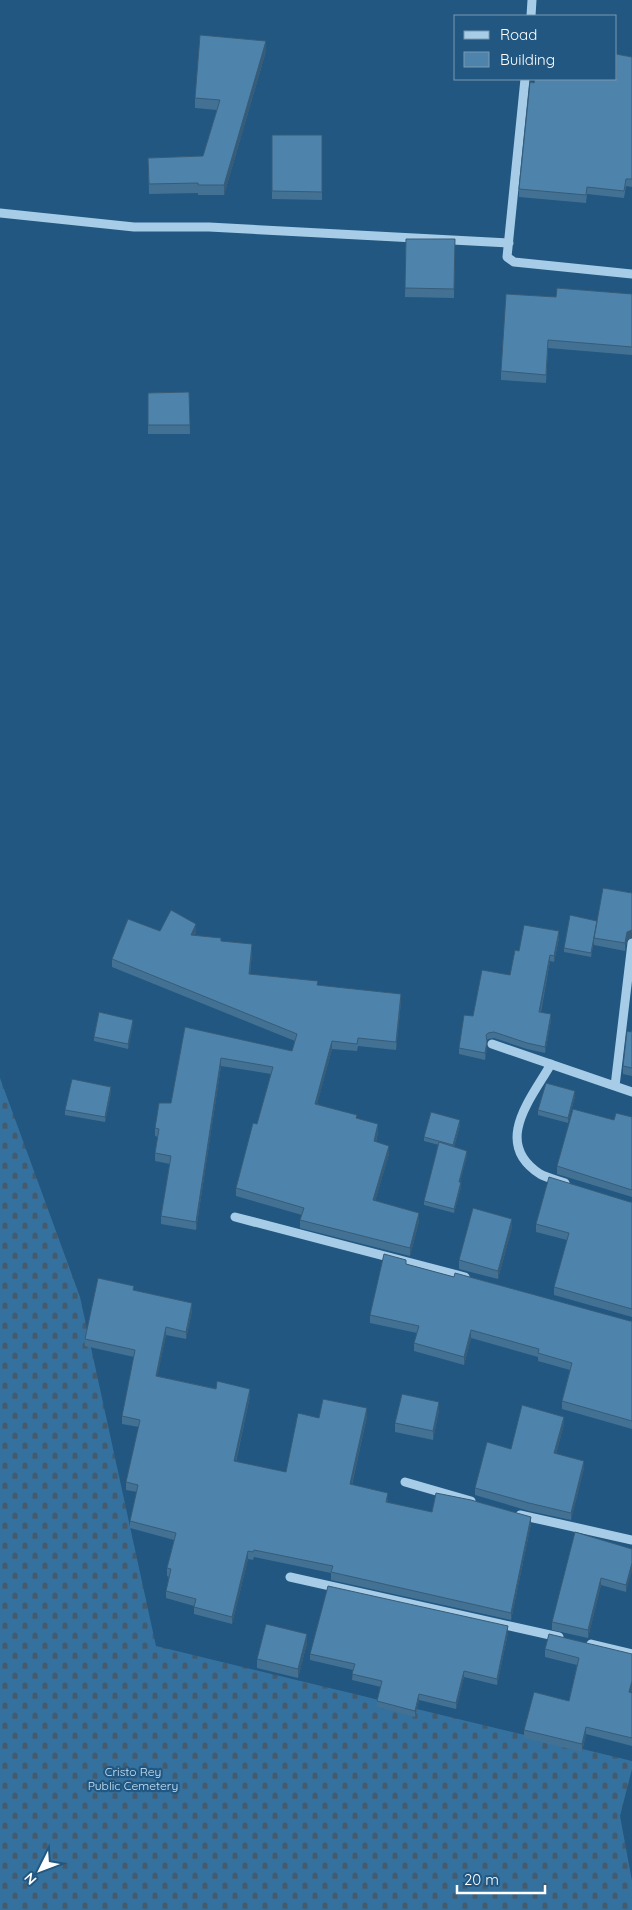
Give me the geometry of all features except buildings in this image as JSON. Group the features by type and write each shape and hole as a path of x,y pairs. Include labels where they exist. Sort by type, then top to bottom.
{"street":[{"path":"531,15 532,0"},
{"path":"525,80 507,257 514,262 632,274"},
{"path":"0,213 134,227 208,227 509,242"},
{"path":"615,1086 632,943"},
{"path":"492,1044 632,1092"},
{"path":"551,1064 520,1119 516,1137 517,1149 524,1161 541,1175 577,1186"},
{"path":"235,1217 472,1279"},
{"path":"405,1482 480,1504"},
{"path":"508,1512 527,1518 632,1540"},
{"path":"290,1577 566,1639"},
{"path":"584,1643 632,1654"}],"green space":[{"name":"Cristo Rey Public Cemetery","path":"0,1078 80,1297 156,1646 632,1761 632,1769 620,1816 632,1881 632,1910 0,1910"}]}
